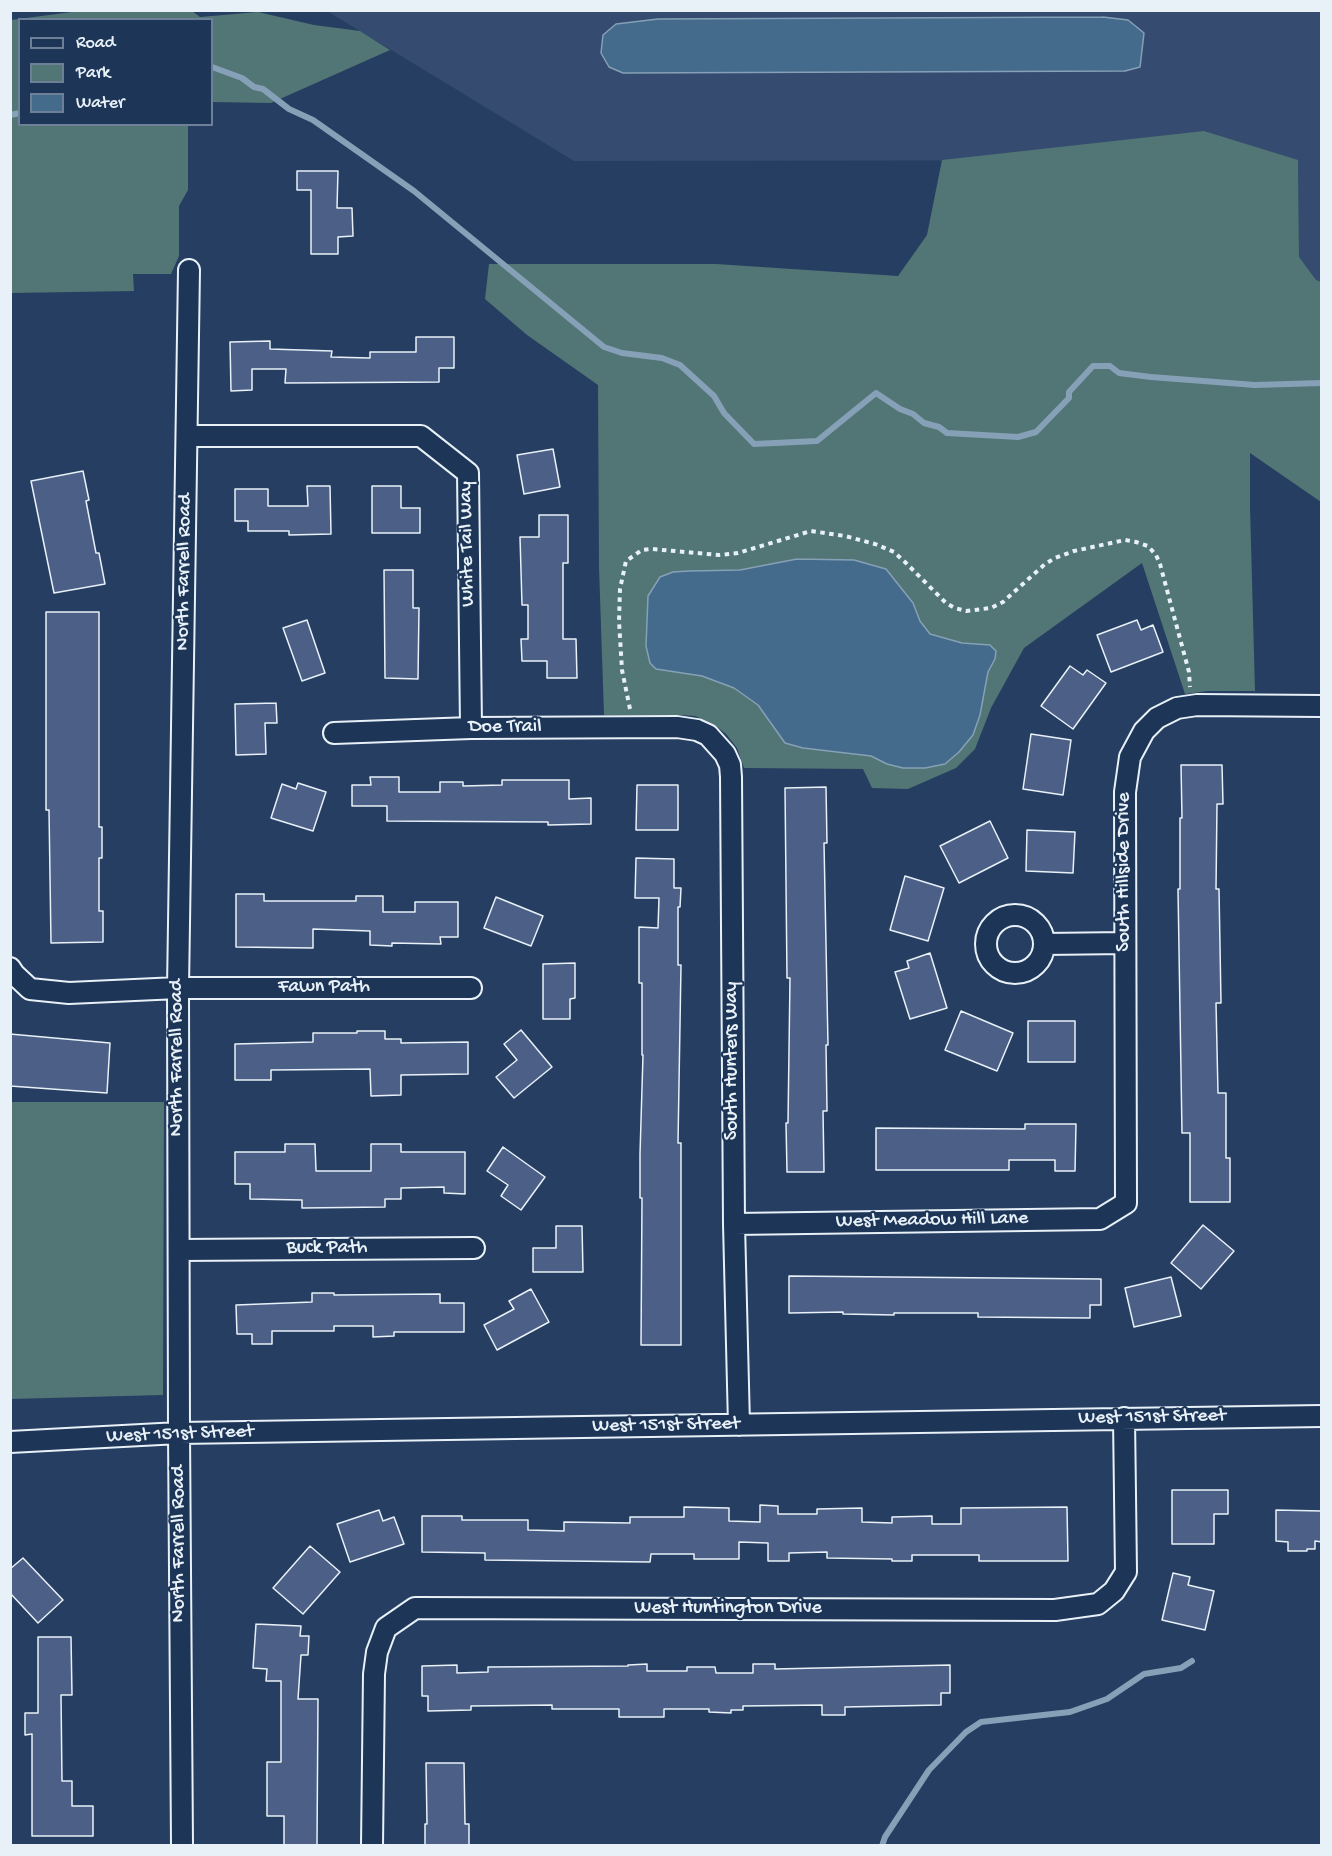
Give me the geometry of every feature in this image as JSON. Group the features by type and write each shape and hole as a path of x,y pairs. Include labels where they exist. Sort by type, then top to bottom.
{"street":[{"name":"North Farrell Road","path":"182,1845 178,988 189,270"},
{"name":"White Tail Way","path":"187,436 421,436 468,473 471,728"},
{"name":"South Hillside Drive","path":"1126,1203 1125,792 1130,757 1144,731 1157,718 1177,708 1322,706"},
{"name":"Doe Trail","path":"334,733 471,728 677,727"},
{"name":"South Hunters Way","path":"677,727 697,730 708,735 718,745 730,765 734,1224 739,1425"},
{"path":"1044,944 1125,943"},
{"name":"Fawn Path","path":"10,968 30,989 69,993 178,988 471,988"},
{"name":"West Meadow Hill Lane","path":"734,1224 1100,1218 1126,1203"},
{"name":"Buck Path","path":"179,1250 474,1248"},
{"name":"West 151st Street","path":"10,1442 179,1433 1322,1416"},
{"name":"West Huntington Drive","path":"372,1845 374,1674 377,1652 386,1628 415,1608 1055,1610 1098,1605 1114,1591 1126,1572 1124,1418"}],"path":[{"path":"633,727 620,651 620,589 622,571 626,561 642,550 652,549 718,555 738,553 811,531 845,536 894,552 945,603 966,611 991,608 1003,602 1045,564 1074,551 1125,540 1148,546 1156,555 1166,583 1189,672 1193,706"}],"shaded area":[{"path":"327,11 1321,11 1321,327 1299,319 1298,160 574,161"}],"green space":[{"path":"87,10 192,11 200,17 258,12 314,25 360,31 390,50 271,103 213,102 213,18 26,18"},
{"path":"18,19 18,126 188,126 188,190 179,206 179,256 171,274 133,274 134,291 11,293 11,20"},
{"path":"1204,131 1298,160 1299,257 1316,280 1321,282 1321,502 1250,453 1255,691 1208,691 1185,694 1142,563 1024,648 991,708 975,749 956,768 908,789 872,788 863,769 744,768 737,748 726,734 713,724 695,716 604,715 599,567 598,385 527,335 485,299 489,264 716,264 898,276 927,235 942,160"},
{"path":"11,1102 164,1102 163,1395 11,1399"}],"water":[{"path":"1103,17 1128,20 1144,33 1140,67 1125,71 623,73 609,67 601,53 603,35 616,24 658,19"},
{"path":"797,559 854,560 886,569 913,603 920,621 930,634 962,643 990,645 996,651 995,659 988,672 980,715 973,735 945,764 925,768 903,768 887,764 871,756 803,748 785,743 758,705 734,688 702,676 656,669 650,663 646,646 648,596 660,577 673,572 740,570"}],"building":[{"path":"297,171 338,171 337,208 352,208 353,236 338,237 338,254 311,254 311,190 297,190"},
{"path":"416,337 454,337 454,368 439,368 439,382 285,383 286,369 252,369 252,390 231,391 230,342 270,341 270,349 332,351 331,357 370,358 370,352 416,352"},
{"path":"553,449 560,487 524,494 517,455"},
{"path":"83,471 96,553 99,553 105,584 54,593 31,481"},
{"path":"307,486 330,486 331,534 289,535 289,531 248,531 248,521 235,521 235,489 268,489 268,506 308,506"},
{"path":"372,486 401,486 401,508 420,508 420,533 372,533"},
{"path":"539,515 568,515 568,563 563,563 563,639 576,639 577,678 547,678 547,661 522,661 521,639 528,639 528,605 522,605 520,537 539,537"},
{"path":"384,570 413,570 413,608 419,608 418,679 385,678"},
{"path":"46,612 99,612 99,827 102,827 102,858 99,858 99,911 103,911 103,942 51,943 49,810 46,810"},
{"path":"307,620 325,673 302,681 283,628"},
{"path":"1137,620 1141,630 1153,625 1163,652 1111,672 1097,635"},
{"path":"1070,666 1083,675 1087,670 1106,683 1073,729 1041,706"},
{"path":"276,703 277,723 265,723 266,754 236,755 235,704"},
{"path":"1031,734 1071,740 1063,795 1023,789"},
{"path":"1181,765 1222,765 1223,804 1217,804 1216,889 1219,889 1221,1003 1216,1003 1218,1093 1226,1093 1226,1158 1230,1158 1230,1202 1190,1202 1190,1133 1182,1133 1178,889 1180,889 1180,818 1182,818"},
{"path":"370,777 399,777 399,792 440,792 440,782 463,782 463,786 502,785 502,780 569,780 569,799 591,798 591,824 387,821 387,806 352,806 352,785 371,785"},
{"path":"298,783 326,792 313,831 271,818 282,784 296,789"},
{"path":"637,785 678,785 678,830 636,830"},
{"path":"826,787 827,843 824,843 828,1045 826,1045 827,1111 823,1111 824,1172 787,1172 790,978 787,978 785,788"},
{"path":"990,821 1008,858 959,883 940,846"},
{"path":"1027,830 1075,832 1073,873 1026,871"},
{"path":"636,858 674,859 674,888 681,888 680,907 678,907 678,965 681,965 678,1143 681,1143 681,1345 641,1345 640,1154 643,1055 639,927 658,928 659,898 635,898"},
{"path":"905,876 944,888 928,941 890,930"},
{"path":"236,894 264,894 264,901 356,901 356,896 383,896 383,912 415,912 415,902 458,902 458,937 440,937 441,944 370,945 370,931 313,929 313,948 236,947"},
{"path":"496,897 543,916 531,946 484,928"},
{"path":"930,953 947,1008 910,1019 895,972 909,968 907,961"},
{"path":"575,963 575,998 570,999 570,1019 543,1019 543,964"},
{"path":"961,1011 1013,1033 997,1071 945,1050"},
{"path":"1028,1021 1075,1021 1075,1062 1028,1062"},
{"path":"521,1030 552,1067 514,1098 496,1077 517,1060 504,1044"},
{"path":"357,1031 385,1031 385,1039 401,1039 401,1043 468,1042 468,1074 401,1075 401,1095 371,1096 370,1069 271,1070 271,1080 235,1080 235,1044 313,1042 313,1033 357,1033"},
{"path":"10,1034 110,1043 107,1093 10,1086"},
{"path":"1025,1124 1076,1124 1075,1171 1055,1171 1055,1160 1009,1160 1009,1170 876,1170 876,1128 1025,1129"},
{"path":"285,1144 315,1144 316,1171 371,1171 371,1144 401,1144 401,1152 465,1152 465,1194 444,1193 444,1187 401,1188 401,1199 385,1199 385,1207 302,1208 302,1200 250,1199 250,1184 235,1184 235,1152 285,1152"},
{"path":"503,1147 545,1177 521,1210 501,1196 508,1185 487,1171"},
{"path":"1203,1225 1234,1251 1201,1289 1171,1263"},
{"path":"556,1226 582,1226 583,1272 533,1272 533,1248 556,1248"},
{"path":"789,1276 1101,1279 1101,1305 1090,1305 1090,1318 978,1317 978,1313 894,1313 894,1315 843,1314 843,1312 789,1313"},
{"path":"1171,1277 1181,1316 1134,1327 1125,1288"},
{"path":"531,1289 549,1322 497,1350 484,1325 514,1309 509,1301"},
{"path":"312,1293 334,1293 334,1295 440,1294 440,1303 464,1303 464,1332 394,1332 394,1336 373,1337 373,1326 334,1326 334,1331 272,1331 272,1344 252,1344 252,1334 237,1334 236,1305 312,1302"},
{"path":"1172,1490 1228,1490 1228,1514 1214,1514 1214,1544 1172,1544"},
{"path":"760,1505 778,1506 778,1514 817,1514 817,1509 862,1508 862,1522 892,1523 892,1517 932,1516 932,1524 961,1524 961,1508 1067,1507 1068,1561 979,1561 979,1555 912,1555 912,1561 892,1561 892,1559 827,1558 827,1552 789,1553 789,1561 768,1561 768,1543 739,1542 739,1559 694,1559 694,1554 651,1554 650,1562 485,1560 485,1553 422,1552 422,1516 462,1516 462,1520 528,1520 528,1530 564,1531 564,1522 630,1523 630,1517 684,1517 684,1507 729,1508 729,1521 760,1522"},
{"path":"379,1510 383,1521 394,1517 404,1544 350,1562 337,1524"},
{"path":"1276,1510 1322,1511 1322,1542 1315,1541 1315,1549 1288,1551 1288,1542 1276,1541"},
{"path":"310,1546 340,1572 303,1614 273,1588"},
{"path":"23,1558 63,1600 38,1623 10,1593 10,1569"},
{"path":"1173,1573 1190,1577 1188,1585 1214,1591 1205,1630 1162,1620"},
{"path":"256,1624 301,1626 300,1636 309,1636 308,1655 301,1655 298,1699 318,1699 317,1845 284,1845 284,1816 267,1816 267,1762 281,1762 281,1681 266,1681 267,1669 253,1668"},
{"path":"38,1637 71,1637 72,1695 61,1695 62,1781 72,1781 72,1806 93,1806 93,1836 32,1836 32,1734 25,1735 25,1713 38,1713"},
{"path":"647,1664 647,1671 687,1671 687,1667 715,1667 716,1673 753,1673 753,1664 775,1664 775,1669 950,1665 950,1693 941,1693 941,1705 845,1707 845,1715 822,1715 822,1705 743,1706 743,1710 731,1710 731,1713 709,1712 709,1709 664,1709 664,1717 619,1717 619,1709 552,1709 552,1705 471,1706 471,1710 428,1711 428,1696 422,1696 422,1666 457,1665 457,1673 488,1672 488,1667"},
{"path":"426,1763 464,1763 465,1824 469,1824 469,1845 425,1845"}],"waterway":[{"path":"213,67 263,89 289,109 313,120 414,191 604,347 622,353 662,358 680,365 714,396 724,413 754,444 817,441 876,393 900,409 913,414 924,423 939,427 947,433 1018,437 1036,432 1069,398 1069,392 1093,366 1110,366 1119,373 1151,377 1255,385 1322,383"},
{"path":"10,115 18,113"},
{"path":"882,1846 885,1837 929,1770 966,1732 981,1722 1070,1712 1107,1699 1144,1674 1181,1668 1192,1661"}]}
